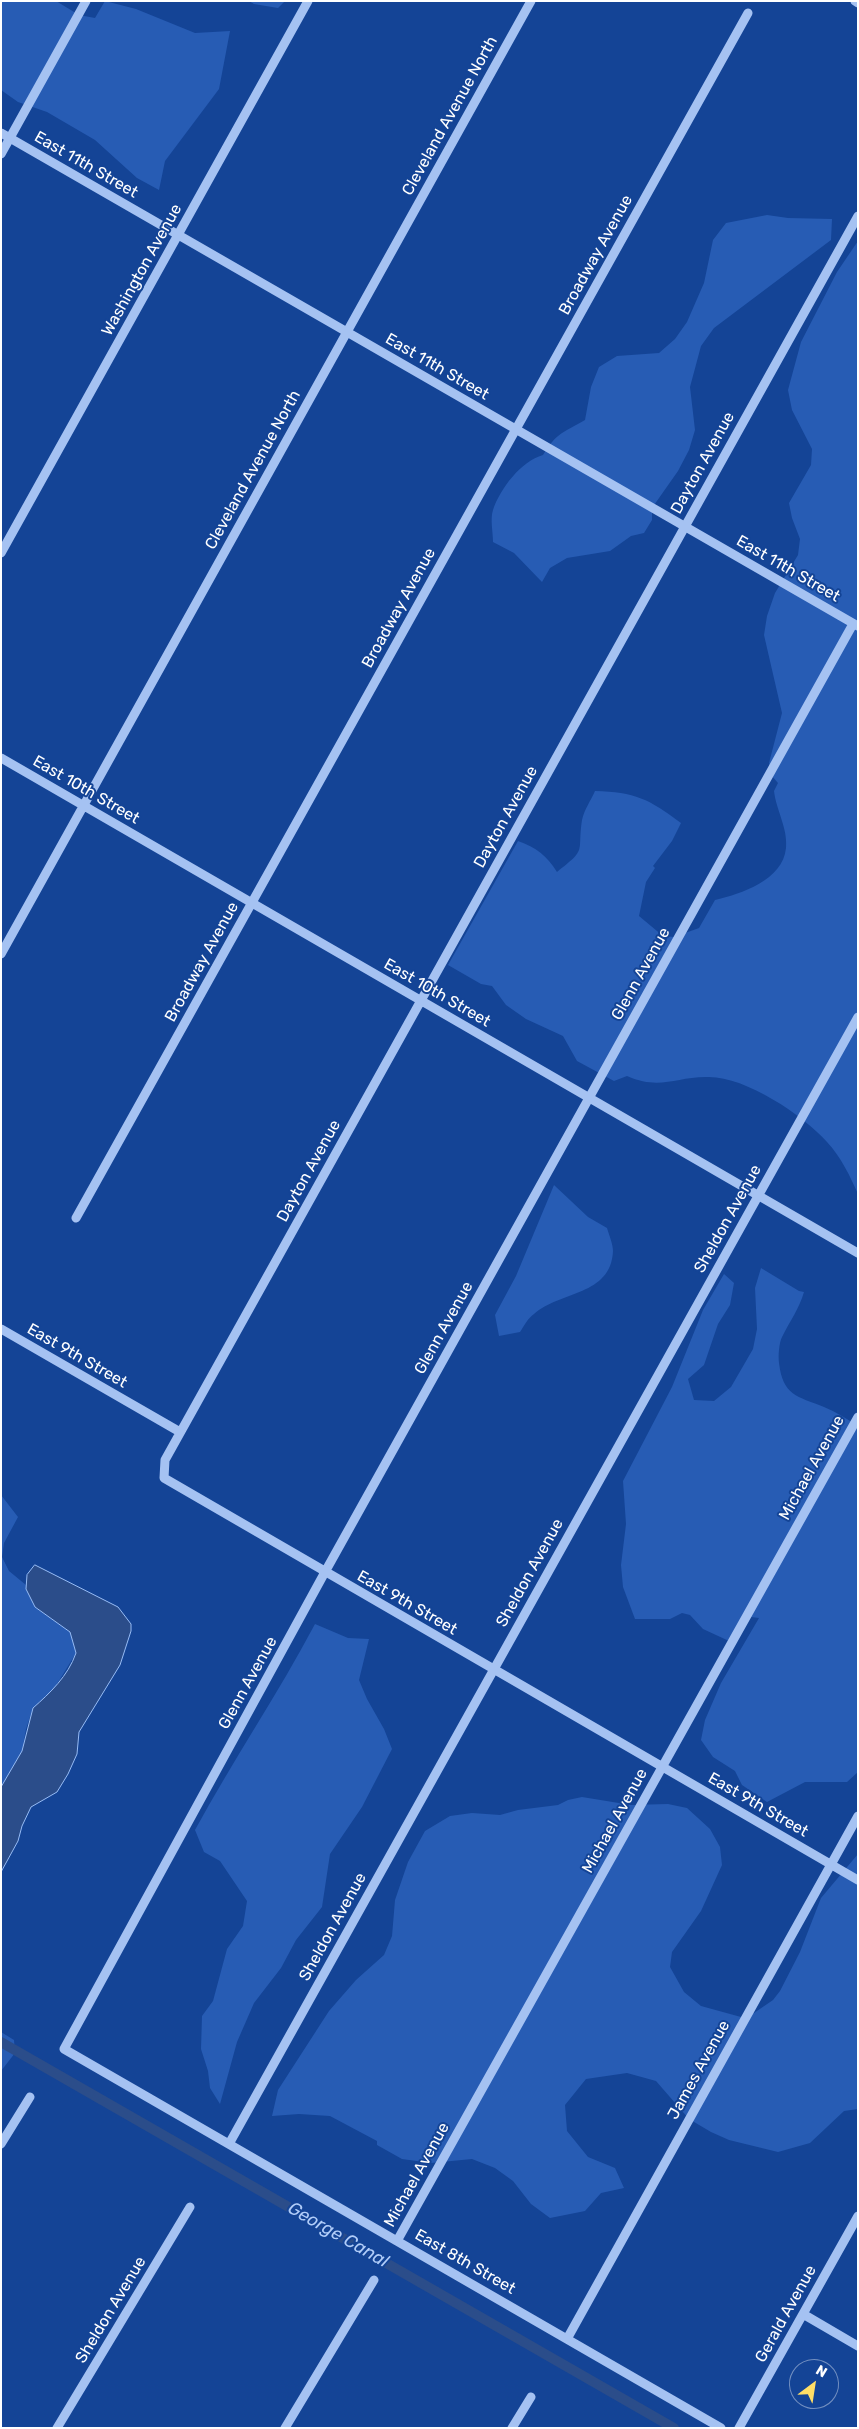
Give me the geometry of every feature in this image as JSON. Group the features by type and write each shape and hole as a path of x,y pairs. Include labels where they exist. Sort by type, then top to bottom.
{"street":[{"path":"1,154 86,1"},
{"name":"Washington Avenue","path":"1,554 308,1"},
{"name":"Cleveland Avenue North","path":"1,954 531,1"},
{"name":"Broadway Avenue","path":"76,1218 748,13"},
{"name":"East 11th Street","path":"1,133 856,625"},
{"name":"Dayton Avenue","path":"180,1432 858,216"},
{"name":"Glenn Avenue","path":"64,2049 325,1572 856,625"},
{"name":"East 10th Street","path":"1,758 858,1254"},
{"name":"Sheldon Avenue","path":"229,2144 858,1017"},
{"name":"East 9th Street","path":"1,1329 180,1432 165,1460 164,1478 858,1880"},
{"name":"Michael Avenue","path":"397,2241 858,1416"},
{"name":"James Avenue","path":"567,2338 858,1816"},
{"name":"East 8th Street","path":"64,2049 721,2428"},
{"path":"2,2141 30,2097"},
{"name":"Sheldon Avenue","path":"57,2428 190,2207"},
{"name":"Gerald Avenue","path":"739,2428 858,2216"},
{"path":"284,2428 374,2280"},
{"path":"803,2314 858,2346"},
{"path":"512,2428 531,2397"}],"shaded area":[{"path":"1,1 56,1 79,15 95,18 105,1 136,9 195,33 230,31 219,89 165,161 159,190 137,178 95,140 47,112 18,102 1,90"},
{"path":"249,1 285,1 278,8 254,4"},
{"path":"767,215 788,218 832,219 831,240 714,328 701,346 690,387 695,430 689,450 678,471 652,508 652,520 644,533 631,536 610,551 567,558 550,568 542,582 514,553 493,542 492,514 501,493 512,477 527,463 543,455 552,442 561,434 585,420 591,387 599,367 617,356 659,353 675,339 687,322 704,283 713,240 726,223"},
{"path":"858,241 858,1194 841,1160 827,1142 804,1120 773,1099 740,1083 709,1077 659,1083 627,1076 614,1081 577,1061 563,1036 526,1019 506,1005 492,986 481,984 448,965 518,841 540,853 557,872 577,854 580,845 583,816 595,791 621,793 641,798 660,808 681,823 672,841 653,866 655,868 646,882 639,916 663,936 674,937 699,928 715,900 737,894 759,884 777,869 783,859 786,848 785,833 774,791 778,783 771,775 769,763 782,713 764,635 767,616 775,593 798,555 800,539 792,518 789,503 811,465 812,449 792,410 788,390 801,342 837,272"},
{"path":"554,1185 588,1217 607,1228 613,1248 610,1266 603,1277 594,1285 557,1301 534,1314 520,1332 499,1336 495,1315 516,1276"},
{"path":"761,1268 799,1291 804,1292 780,1343 779,1360 781,1374 788,1389 799,1397 833,1411 858,1426 858,1772 847,1782 805,1782 767,1802 742,1785 735,1771 713,1757 701,1740 705,1720 721,1683 759,1618 743,1616 729,1641 703,1629 690,1615 682,1613 670,1619 635,1619 623,1587 621,1565 626,1524 623,1481 672,1387 703,1310 724,1274 734,1283 730,1305 718,1324 704,1365 688,1379 694,1400 714,1401 731,1387 753,1349 757,1329 755,1288"},
{"path":"1,1495 18,1517 4,1543 2,1557 9,1571 26,1585 35,1607 70,1632 76,1653 54,1689 45,1700 33,1708 26,1729 22,1751 1,1787"},
{"path":"35,1565 118,1607 131,1624 131,1631 120,1665 79,1732 77,1754 68,1774 57,1792 31,1807 22,1826 18,1841 1,1872 1,1787 22,1751 33,1708 63,1677 76,1653 70,1632 35,1607 26,1589 27,1575"},
{"path":"315,1624 348,1638 369,1639 359,1680 392,1749 362,1807 330,1854 322,1907 296,1940 281,1968 254,2003 237,2042 220,2104 210,2088 208,2071 201,2049 202,2016 213,2001 227,1949 243,1926 247,1901 220,1861 204,1852 195,1830"},
{"path":"582,1797 631,1805 668,1804 687,1808 710,1829 720,1847 722,1865 701,1911 672,1952 670,1967 684,1992 701,2006 741,2017 754,2013 773,2000 780,1991 800,1952 821,1898 858,1854 858,2109 844,2111 810,2143 778,2152 729,2140 711,2132 689,2119 656,2081 627,2073 586,2079 565,2105 567,2131 588,2157 615,2168 624,2188 601,2193 585,2211 550,2218 531,2204 513,2181 495,2168 472,2159 431,2163 402,2159 377,2145 377,2141 330,2116 299,2114 272,2116 278,2090 329,2011 356,1980 384,1955 392,1936 395,1900 408,1862 425,1831 450,1816 472,1813 500,1815 518,1810 558,1805 568,1800"},
{"path":"1,2032 14,2040 15,2053 1,2071"}],"waterway":[{"name":"George Canal","path":"1,2042 674,2428"}]}
